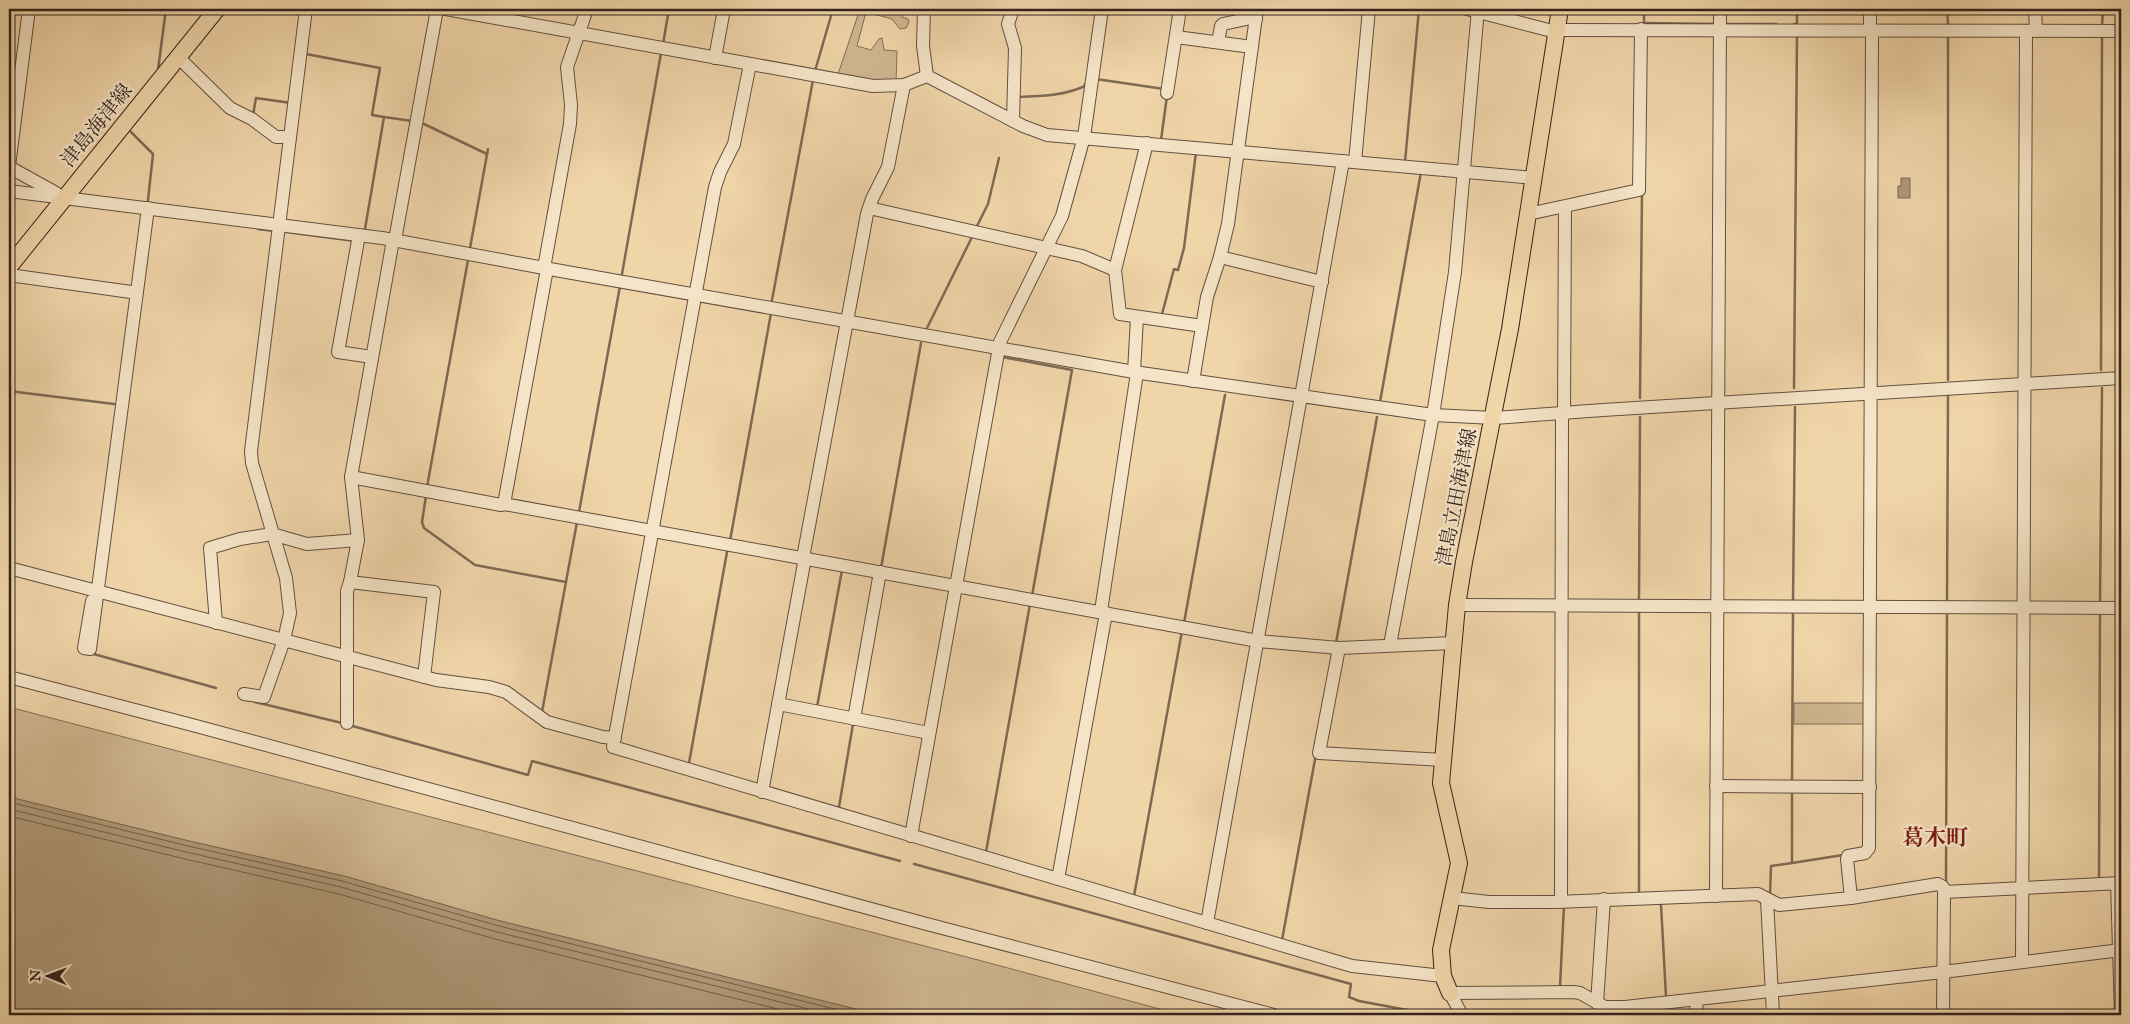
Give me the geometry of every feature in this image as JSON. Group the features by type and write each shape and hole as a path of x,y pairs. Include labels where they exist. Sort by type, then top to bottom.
{"main road":[{"name":"津島海津線","path":"9,267 60,195 178,57 216,9"},
{"name":"津島立田海津線","path":"1450,993 1442,976 1441,950 1459,863 1441,783 1457,605 1510,329 1560,9"}],"street":[{"path":"29,9 9,167 60,195"},
{"path":"244,694 264,697 284,640 290,613 286,578 252,463 251,452 306,9"},
{"path":"347,723 347,591 358,540 350,477 437,9"},
{"path":"446,9 873,86 904,84 926,76 1013,121 1047,134 1534,178"},
{"path":"504,504 570,124 571,105 567,67 587,9"},
{"path":"715,58 724,9"},
{"path":"924,9 923,46 926,76"},
{"path":"1013,9 1008,24 1016,48 1013,121"},
{"path":"910,836 1000,342 1062,216 1084,137 1102,9"},
{"path":"1167,92 1180,9"},
{"path":"1208,923 1322,282 1349,162 1369,9"},
{"path":"1716,896 1720,9"},
{"path":"1852,898 1848,856 1865,853 1870,848 1870,9"},
{"path":"2022,962 2024,384 2031,31 2035,9"},
{"path":"1390,645 1433,415 1455,272 1475,10 1556,31 1720,29 2121,31"},
{"path":"1218,42 1220,26 1251,18 1257,14"},
{"path":"1193,381 1207,297 1228,224 1257,14"},
{"path":"1528,214 1639,190 1641,29"},
{"path":"1176,37 1252,47"},
{"path":"178,57 230,108 252,119 276,137 290,137"},
{"path":"750,64 734,144 715,187 613,748 1352,966 1442,976"},
{"path":"762,792 846,320 868,208 888,167 904,84"},
{"path":"1147,143 1115,270 1120,314 1202,326"},
{"path":"9,191 60,195 145,208 394,240 545,269 846,320 1135,372 1433,415 1494,418 2121,378"},
{"path":"1561,901 1565,207"},
{"path":"96,595 131,292 145,208"},
{"path":"87,649 84,648 92,601 96,595 145,208"},
{"path":"868,208 1082,256 1115,270"},
{"path":"359,235 338,352 372,357"},
{"path":"1220,257 1322,282"},
{"path":"9,275 131,292"},
{"path":"1058,879 1104,612 1135,372 1137,317"},
{"path":"350,477 1258,641 1339,648 1453,643"},
{"path":"216,622 210,548 240,538 272,534 307,544 358,540"},
{"path":"9,568 96,595 216,622 347,659 451,683 490,687 506,692 547,722 603,737 615,738"},
{"path":"854,719 880,572"},
{"path":"350,582 434,592 424,677"},
{"path":"1457,605 2121,608"},
{"path":"1339,648 1319,753 1443,760"},
{"path":"9,677 923,923 1274,1015"},
{"path":"778,704 929,734"},
{"path":"1716,786 1870,787"},
{"path":"1944,892 2119,883 2121,1015"},
{"path":"1452,898 1489,902 1758,894 1779,905 1852,898 1938,884 1944,892 1943,1015"},
{"path":"1767,899 1773,1015"},
{"path":"1596,1003 1604,900"},
{"path":"1462,1015 1450,993 1573,992 1605,1007 1625,1007 1772,992 2121,950"},
{"path":"1696,1000 1697,1015"}],"shaded area":[{"path":"860,9 892,9 902,12 902,17 908,19 909,22 906,28 900,29 892,19 866,12 857,46 871,50 879,39 882,38 884,50 897,51 896,83 837,77"},
{"path":"1794,703 1868,703 1868,724 1794,724"},
{"path":"9,707 1182,1015 880,1015 500,921 344,876 189,841 9,797"}],"water":[{"path":"1901,178 1910,178 1910,198 1898,198 1898,186 1901,186"},
{"path":"9,797 189,841 344,876 500,921 880,1015 9,1015"}],"waterway":[{"path":"158,70 166,9"},
{"path":"423,9 432,10 431,12"},
{"path":"511,16 513,9"},
{"path":"663,44 669,9"},
{"path":"815,71 833,9"},
{"path":"1405,162 1419,9"},
{"path":"1644,9 1644,22"},
{"path":"1794,24 1797,24 1797,9"},
{"path":"1947,9 1948,24"},
{"path":"2102,26 2103,9"},
{"path":"1644,24 1715,24"},
{"path":"1725,24 1776,24"},
{"path":"1794,388 1797,35"},
{"path":"1948,35 1948,380"},
{"path":"2101,370 2102,35"},
{"path":"622,274 661,53"},
{"path":"306,54 380,68 372,115 384,117 365,229"},
{"path":"1096,79 1164,89"},
{"path":"772,300 813,80"},
{"path":"1018,97 1060,94 1085,86 1085,84"},
{"path":"1161,140 1167,96"},
{"path":"253,115 256,98 291,103"},
{"path":"384,117 412,121"},
{"path":"424,124 487,154"},
{"path":"131,132 153,154 148,200"},
{"path":"470,248 488,149"},
{"path":"1162,314 1174,269 1178,270 1184,248 1196,152"},
{"path":"976,228 988,204 999,158"},
{"path":"1380,402 1421,172"},
{"path":"1640,398 1642,192"},
{"path":"258,229 274,231"},
{"path":"287,232 355,241"},
{"path":"927,328 973,235"},
{"path":"427,487 468,260"},
{"path":"579,512 620,286"},
{"path":"730,541 771,313"},
{"path":"881,568 921,343"},
{"path":"1002,357 1072,370 1032,596"},
{"path":"2100,603 2102,388"},
{"path":"9,391 114,404"},
{"path":"1184,623 1225,395"},
{"path":"1947,603 1948,395"},
{"path":"1793,602 1795,407"},
{"path":"1336,643 1377,417"},
{"path":"1639,601 1640,417"},
{"path":"426,496 422,522 424,528 475,565 566,582"},
{"path":"542,712 577,522"},
{"path":"689,763 727,552"},
{"path":"817,707 842,570"},
{"path":"986,852 1030,604"},
{"path":"1792,782 1793,610"},
{"path":"1639,611 1639,894"},
{"path":"2099,880 2100,611"},
{"path":"1946,883 1947,612"},
{"path":"1134,896 1182,631"},
{"path":"90,653 216,688"},
{"path":"255,702 342,723"},
{"path":"839,807 853,724"},
{"path":"349,725 528,775 532,761 900,861"},
{"path":"1282,940 1316,754"},
{"path":"1770,895 1771,866 1792,863 1792,789"},
{"path":"1792,863 1843,855"},
{"path":"914,864 1351,984 1349,997 1359,1001 1434,1015"},
{"path":"1659,904 1661,904 1666,997"},
{"path":"1560,987 1564,905"}],"district":[{"name":"葛木町","path":"1935,837"}]}
